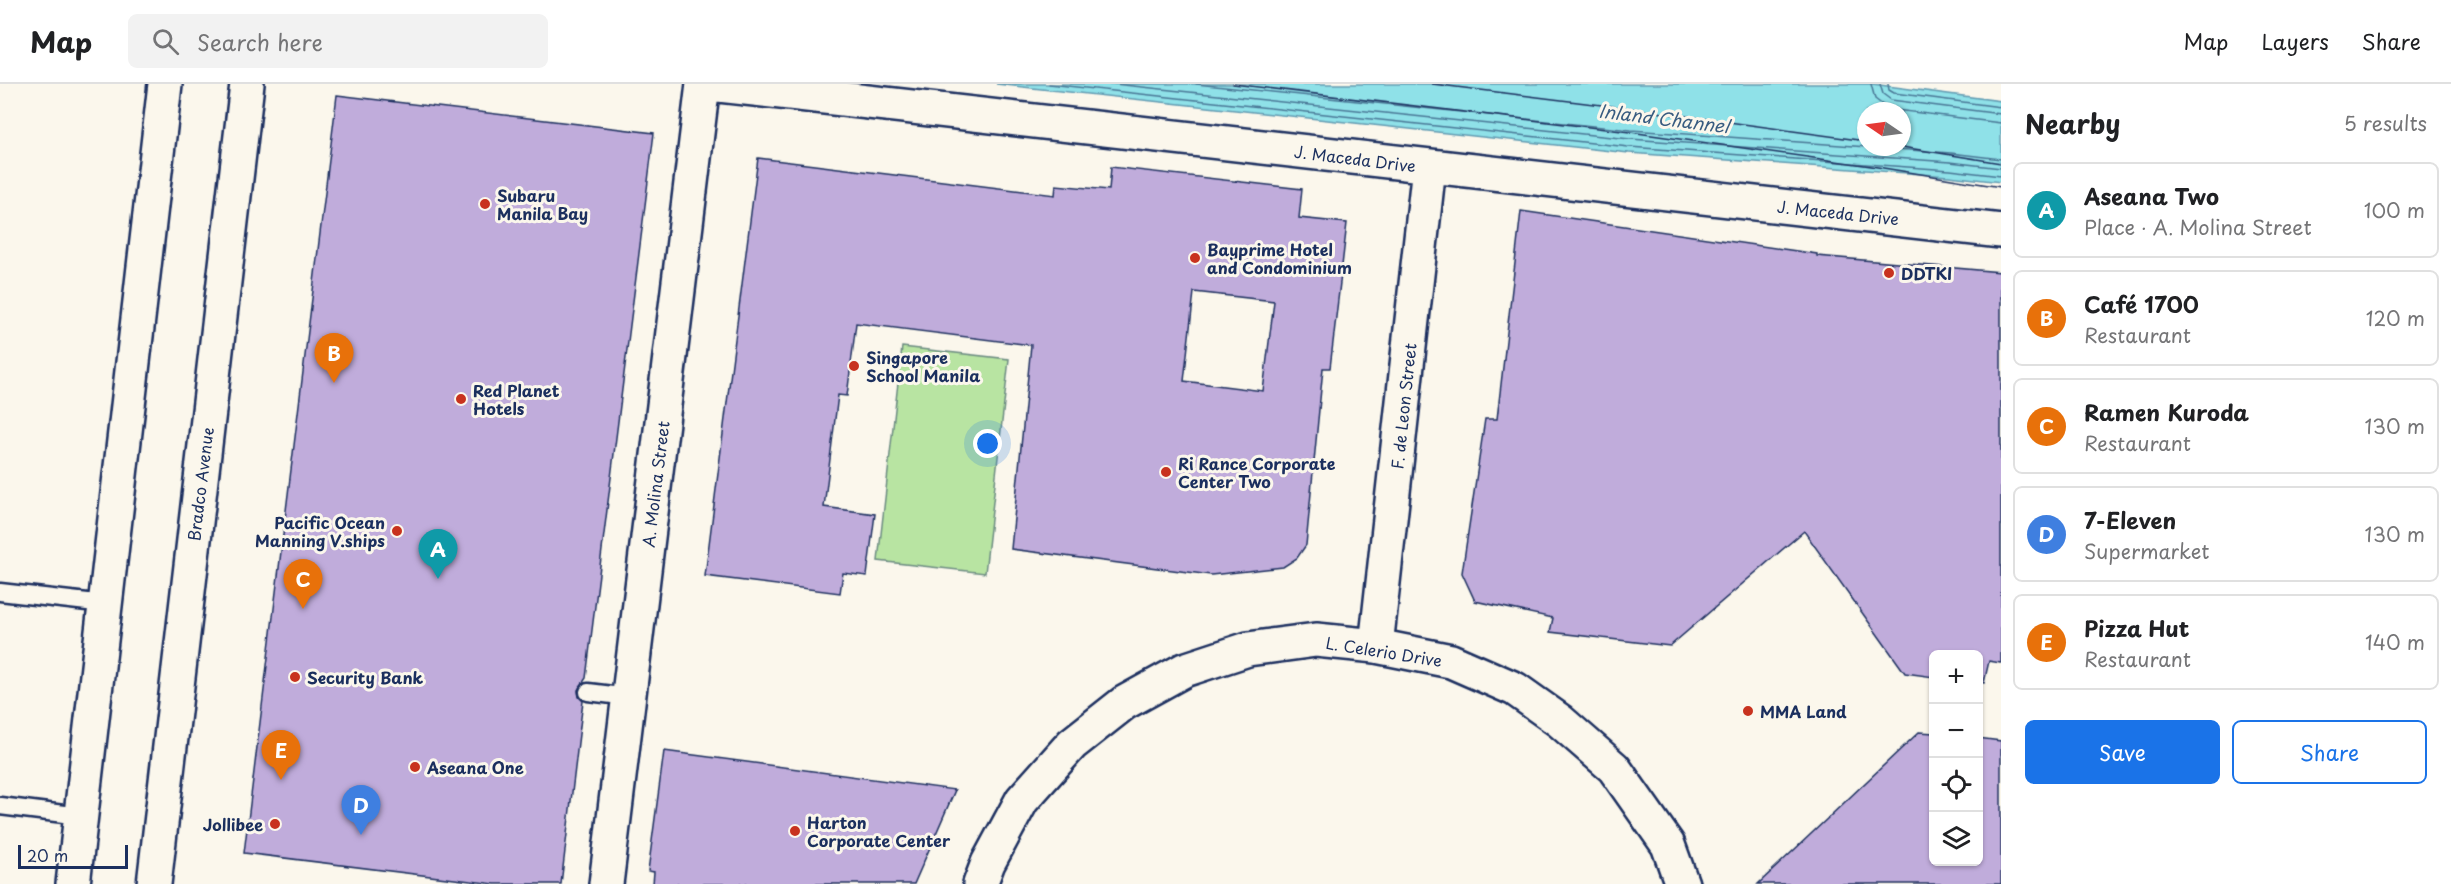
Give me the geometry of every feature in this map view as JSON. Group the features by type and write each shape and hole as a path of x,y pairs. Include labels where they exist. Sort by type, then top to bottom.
{"street":[{"path":"73,884 165,84"},
{"name":"Bradco Avenue","path":"154,884 247,84"},
{"name":"A. Molina Street","path":"606,884 703,84"},
{"name":"J. Maceda Drive","path":"710,84 2001,231"},
{"name":"F. de Leon Street","path":"1376,646 1430,166"},
{"name":"L. Celerio Drive","path":"980,884 988,863 1022,800 1072,744 1124,703 1184,670 1248,649 1316,640 1376,646 1451,661 1515,689 1560,721 1614,768 1668,845 1682,884"}],"lane":[{"path":"0,592 105,604"},
{"path":"588,692 629,697"},
{"path":"0,806 80,816"}],"green space":[{"path":"902,347 1009,359 985,573 878,561"}],"water":[{"name":"Inland Channel","path":"996,84 1872,84 2001,101 2001,182 1949,176 1629,153"}],"building":[{"path":"337,95 654,133 586,678 578,690 579,697 583,701 561,884 495,884 244,853"},
{"path":"758,158 1055,195 1056,185 1109,190 1111,167 1302,189 1299,218 1347,223 1330,368 1323,368 1306,545 1297,558 1283,567 1211,575 1011,549 1031,345 856,323 847,396 838,395 824,507 875,514 867,576 843,573 840,593 705,576","holes":["1194,292 1274,301 1263,391 1184,381"]},
{"path":"1521,211 1817,254 1817,256 2001,272 2001,663 1989,661 1983,683 1983,650 1929,650 1929,676 1905,673 1804,531 1670,646 1550,632 1553,618 1475,601 1462,573 1485,419 1497,419"},
{"path":"1919,732 1929,733 1929,866 1983,866 1983,739 2001,741 2001,884 1758,884"},
{"name":"Harton Corporate Center","path":"664,751 955,790 914,884 653,884 654,872 648,871"}],"tram line":[{"path":"1233,84 1630,132 2001,187"},
{"path":"1432,84 1857,140"},
{"path":"1911,148 2001,163"}],"place":[{"name":"Subaru Manila Bay","path":"485,204"},
{"name":"Bayprime Hotel and Condominium","path":"1195,258"},
{"name":"DDTKI","path":"1889,273"},
{"name":"Singapore School Manila","path":"854,366"},
{"name":"Café 1700","path":"334,383"},
{"name":"Red Planet Hotels","path":"461,399"},
{"name":"Ri Rance Corporate Center Two","path":"1166,472"},
{"name":"Pacific Ocean Manning V.ships","path":"397,531"},
{"name":"Aseana Two","path":"438,579"},
{"name":"Ramen Kuroda","path":"303,609"},
{"name":"Security Bank","path":"295,677"},
{"name":"MMA Land","path":"1748,711"},
{"name":"Aseana One","path":"415,767"},
{"name":"Pizza Hut","path":"281,780"},
{"name":"Jollibee","path":"275,824"},
{"name":"Harton Corporate Center","path":"795,831"},
{"name":"7-Eleven","path":"361,835"}]}
